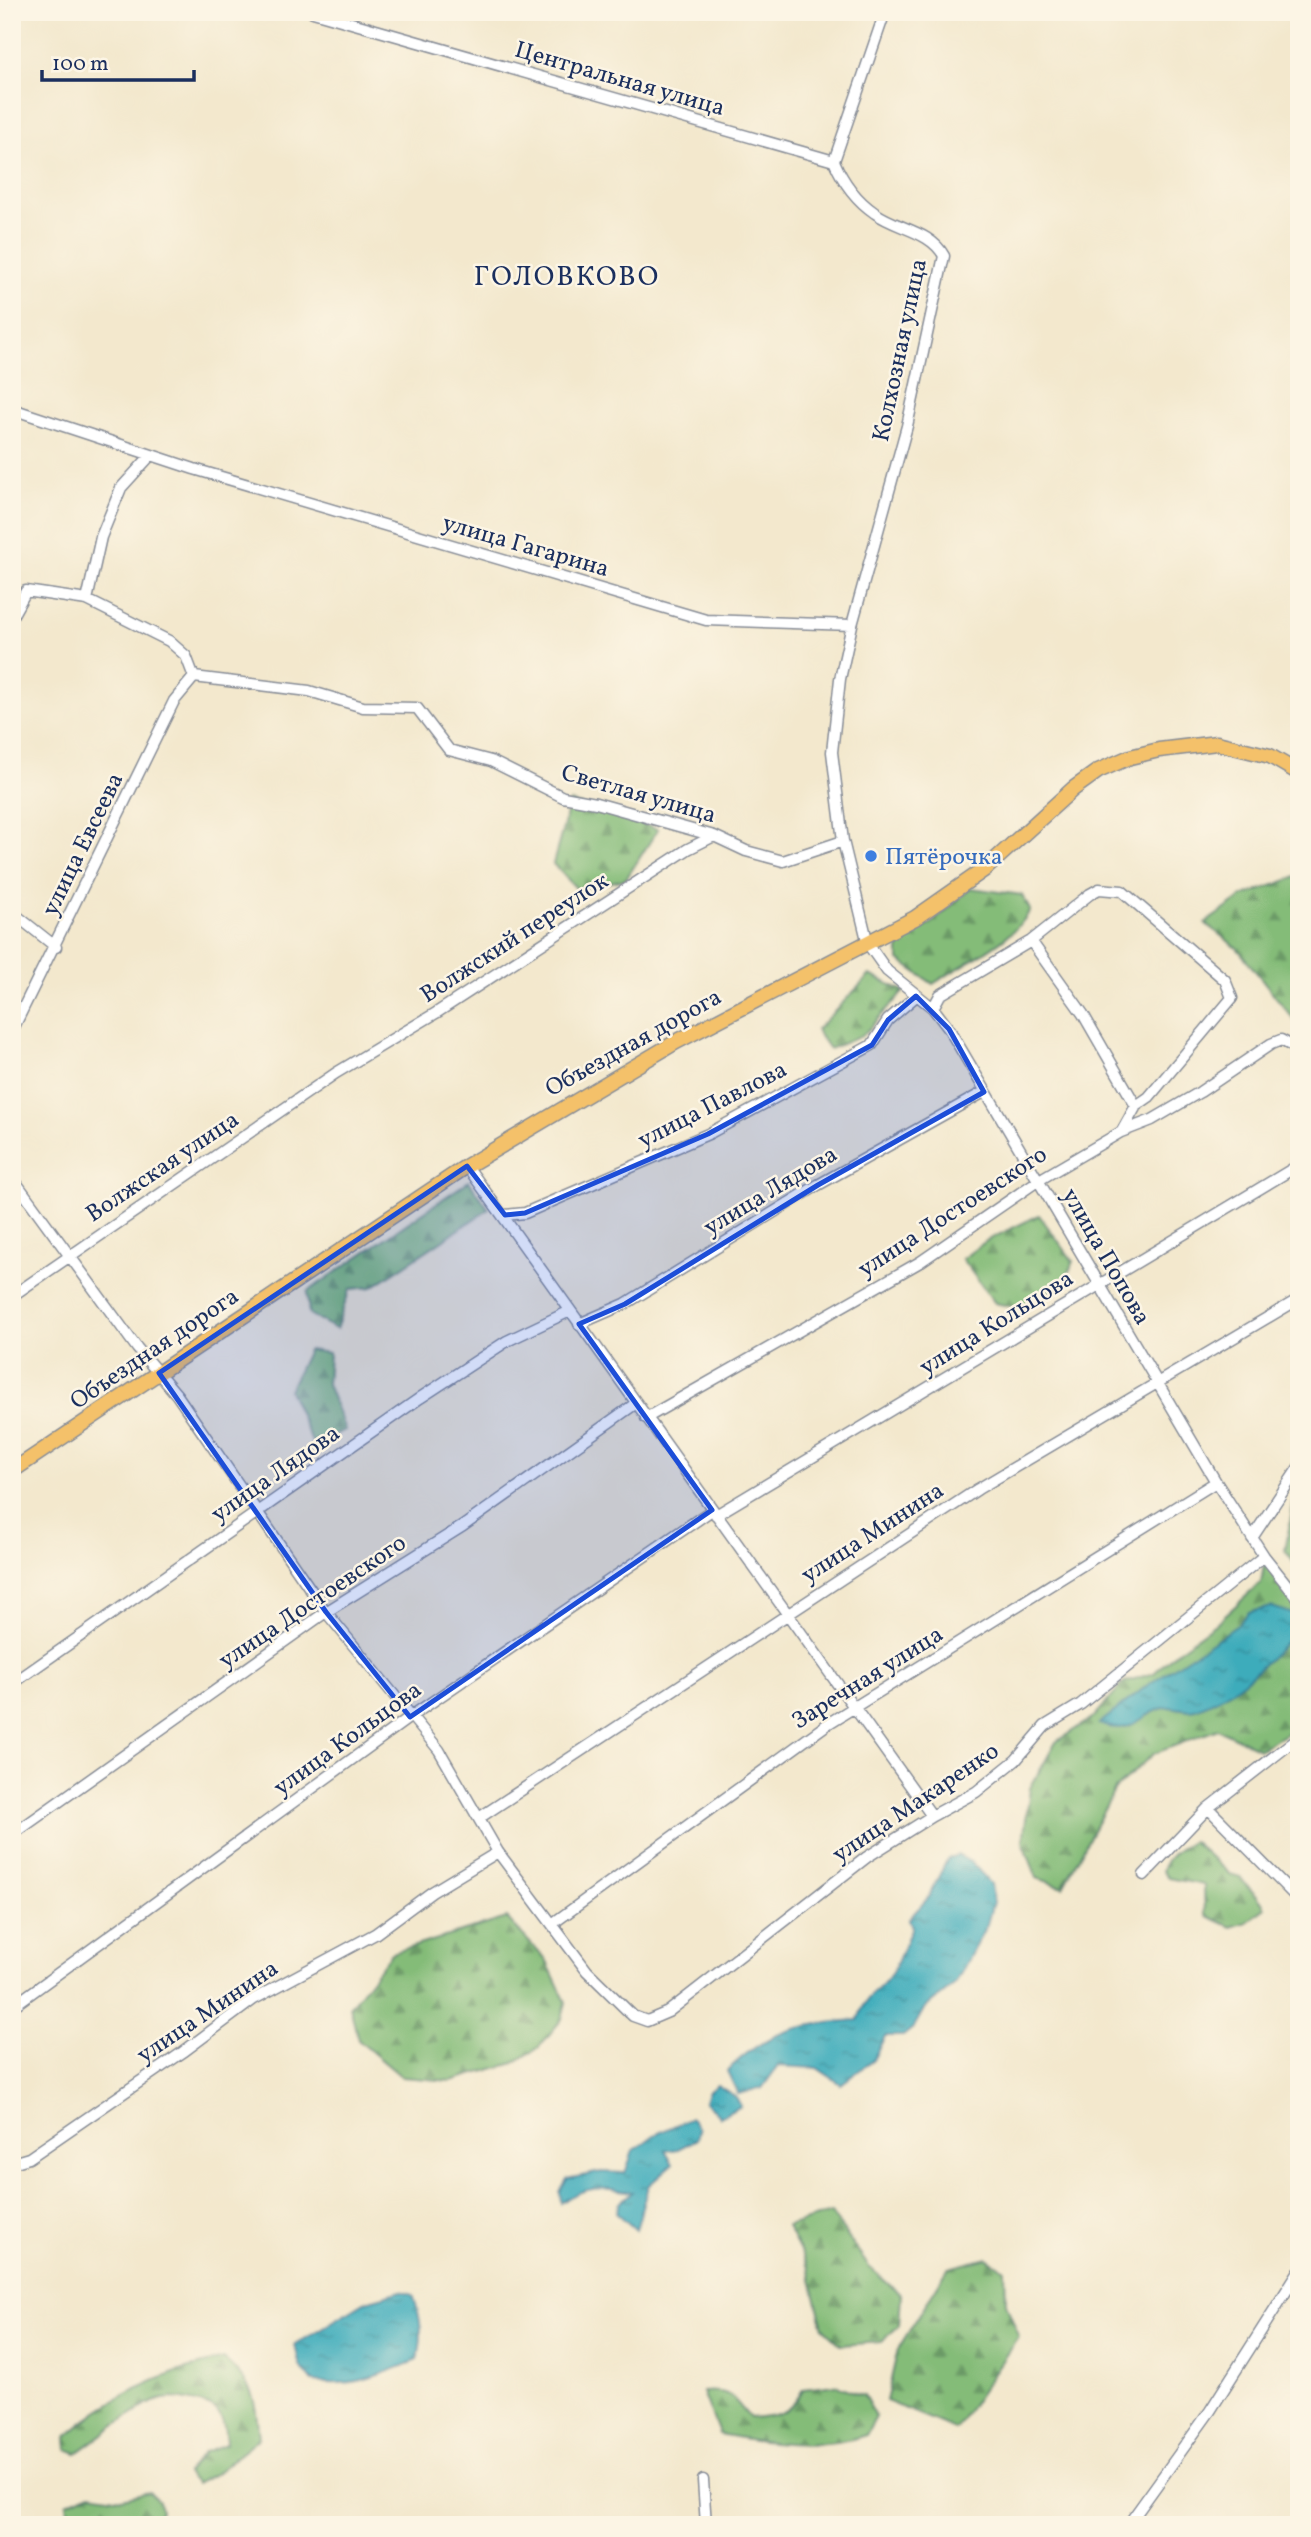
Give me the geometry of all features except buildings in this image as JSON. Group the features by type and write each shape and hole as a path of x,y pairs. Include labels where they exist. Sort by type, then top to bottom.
{"main road":[{"name":"Объездная дорога","path":"12,1471 467,1166 664,1049 868,944 958,890 1073,789 1098,771 1130,757 1187,745 1217,743 1270,755 1299,773"}],"street":[{"name":"Центральная улица","path":"313,12 834,161"},
{"path":"834,161 886,12"},
{"name":"Колхозная улица","path":"834,161 843,181 875,213 924,236 939,246 944,256 907,426 852,625 840,679 832,752 844,841 868,944"},
{"name":"улица Гагарина","path":"12,409 194,469 706,620 852,625"},
{"path":"87,600 101,537 121,488 151,455"},
{"path":"12,615 26,591 87,600 180,649 194,677"},
{"name":"Светлая улица","path":"194,677 309,691 363,707 417,708 449,750 491,761 563,797 596,803 714,836 746,851 783,861 844,841"},
{"name":"улица Евсеева","path":"12,1031 56,947 174,701 194,677"},
{"name":"Волжский переулок","path":"336,1073 436,1013 688,849 714,836"},
{"path":"933,1008 940,995 1031,941 1099,889 1122,891 1224,980 1231,990 1232,999 1149,1097 1136,1107 1121,1132"},
{"path":"12,912 56,947"},
{"path":"1031,941 1083,1014 1136,1107"},
{"name":"улица Попова","path":"868,944 887,971 933,1008 969,1058 984,1092 1039,1180 1216,1482 1264,1556 1299,1601"},
{"name":"улица Павлова","path":"505,1215 525,1213 708,1134 872,1045 888,1020 916,996"},
{"name":"улица Достоевского","path":"646,1418 920,1262 1039,1180 1121,1132 1152,1120 1281,1040 1299,1050"},
{"name":"Волжская улица","path":"12,1296 336,1073"},
{"name":"улица Лядова","path":"579,1324 625,1304 884,1146 984,1092"},
{"name":"улица Кольцова","path":"12,2007 410,1717 714,1513 895,1410 1098,1283 1299,1165"},
{"path":"467,1166 505,1215 635,1404 932,1816"},
{"path":"12,1177 67,1256 210,1441 326,1612 439,1750 498,1852 552,1924"},
{"name":"улица Минина","path":"479,1818 978,1489 1299,1299"},
{"name":"улица Лядова","path":"12,1684 256,1510 507,1341 570,1311"},
{"name":"улица Достоевского","path":"12,1835 326,1612 463,1526 635,1404"},
{"path":"1252,1538 1299,1467"},
{"name":"Заречная улица","path":"552,1924 829,1723 855,1710 1216,1482"},
{"name":"улица Макаренко","path":"552,1924 612,1998 633,2016 647,2021 668,2012 835,1881 932,1816 976,1793 1016,1760 1045,1726 1081,1704 1264,1556"},
{"path":"1144,1875 1208,1808 1299,1737"},
{"path":"1208,1808 1297,1895"},
{"name":"улица Минина","path":"12,2163 29,2158 254,1999 375,1934 432,1892 498,1852"},
{"path":"1128,2525 1210,2411 1299,2271"},
{"path":"703,2480 706,2525"}],"highlighted area":[{"path":"916,996 949,1029 984,1092 818,1185 625,1304 579,1324 712,1510 410,1717 326,1612 159,1373 467,1166 505,1215 525,1213 708,1134 872,1045 888,1020"}],"green space":[{"path":"570,802 658,829 626,879 577,889 553,864"},
{"path":"1299,876 1299,1026 1237,948 1205,923 1244,896"},
{"path":"971,888 1022,895 1030,910 1023,921 1001,941 933,984 899,960 899,939 930,925"},
{"path":"870,975 904,991 862,1036 829,1049 816,1030"},
{"path":"469,1181 489,1209 372,1287 350,1289 336,1329 309,1314 307,1292"},
{"path":"1039,1215 1073,1261 1066,1280 1023,1309 995,1303 962,1259 986,1241"},
{"path":"308,1350 329,1353 327,1384 345,1430 313,1444 289,1390"},
{"path":"1299,1493 1299,1570 1285,1550 1294,1501"},
{"path":"1265,1559 1299,1613 1299,1726 1260,1749 1218,1729 1153,1754 1115,1789 1063,1887 1037,1878 1023,1842 1030,1788 1056,1742 1095,1716 1124,1682 1154,1673 1179,1650 1215,1624 1261,1583"},
{"path":"1192,1841 1230,1874 1240,1877 1265,1908 1247,1922 1231,1927 1205,1915 1204,1885 1168,1878 1162,1871 1170,1857"},
{"path":"507,1918 546,1960 566,2002 562,2019 539,2047 514,2063 451,2081 402,2077 358,2040 350,2006 392,1953"},
{"path":"831,2213 869,2267 901,2295 899,2325 882,2342 841,2345 823,2328 808,2267 787,2226"},
{"path":"987,2258 1005,2270 1006,2304 1019,2336 955,2429 886,2401 898,2349 948,2268"},
{"path":"224,2359 242,2378 252,2394 259,2438 216,2473 196,2484 186,2473 204,2452 226,2444 225,2428 217,2411 205,2404 184,2399 167,2398 153,2402 77,2453 67,2449 66,2437 120,2397 160,2378"},
{"path":"836,2385 864,2395 876,2417 866,2435 849,2440 793,2444 719,2434 703,2392 720,2392 731,2396 750,2418 768,2416 788,2409 803,2389"},
{"path":"149,2492 159,2502 161,2511 143,2521 103,2526 69,2521 67,2503 91,2493 122,2498"}],"water":[{"path":"1272,1607 1299,1616 1298,1630 1238,1686 1195,1709 1164,1708 1127,1727 1099,1724 1149,1684 1236,1626 1249,1612"},
{"path":"958,1855 972,1863 991,1884 993,1902 987,1924 955,1984 924,2009 914,2027 903,2036 885,2036 873,2060 841,2084 817,2068 778,2066 762,2088 738,2094 727,2071 772,2037 802,2027 858,2020 865,2003 886,1981 897,1963 912,1927 909,1919 928,1898 948,1858"},
{"path":"717,2085 736,2097 741,2106 720,2117 705,2102 708,2092"},
{"path":"691,2118 699,2129 697,2139 678,2149 665,2151 673,2164 648,2186 636,2230 616,2212 619,2203 632,2192 612,2189 586,2190 561,2203 560,2192 567,2179 601,2172 625,2173 633,2151 654,2135"},
{"path":"401,2291 413,2295 418,2312 421,2335 417,2360 354,2381 313,2382 300,2366 295,2345 366,2301"}],"place":[{"name":"Пятёрочка","path":"871,856"}],"district":[{"name":"ГОЛОВКОВО","path":"567,275"}]}
